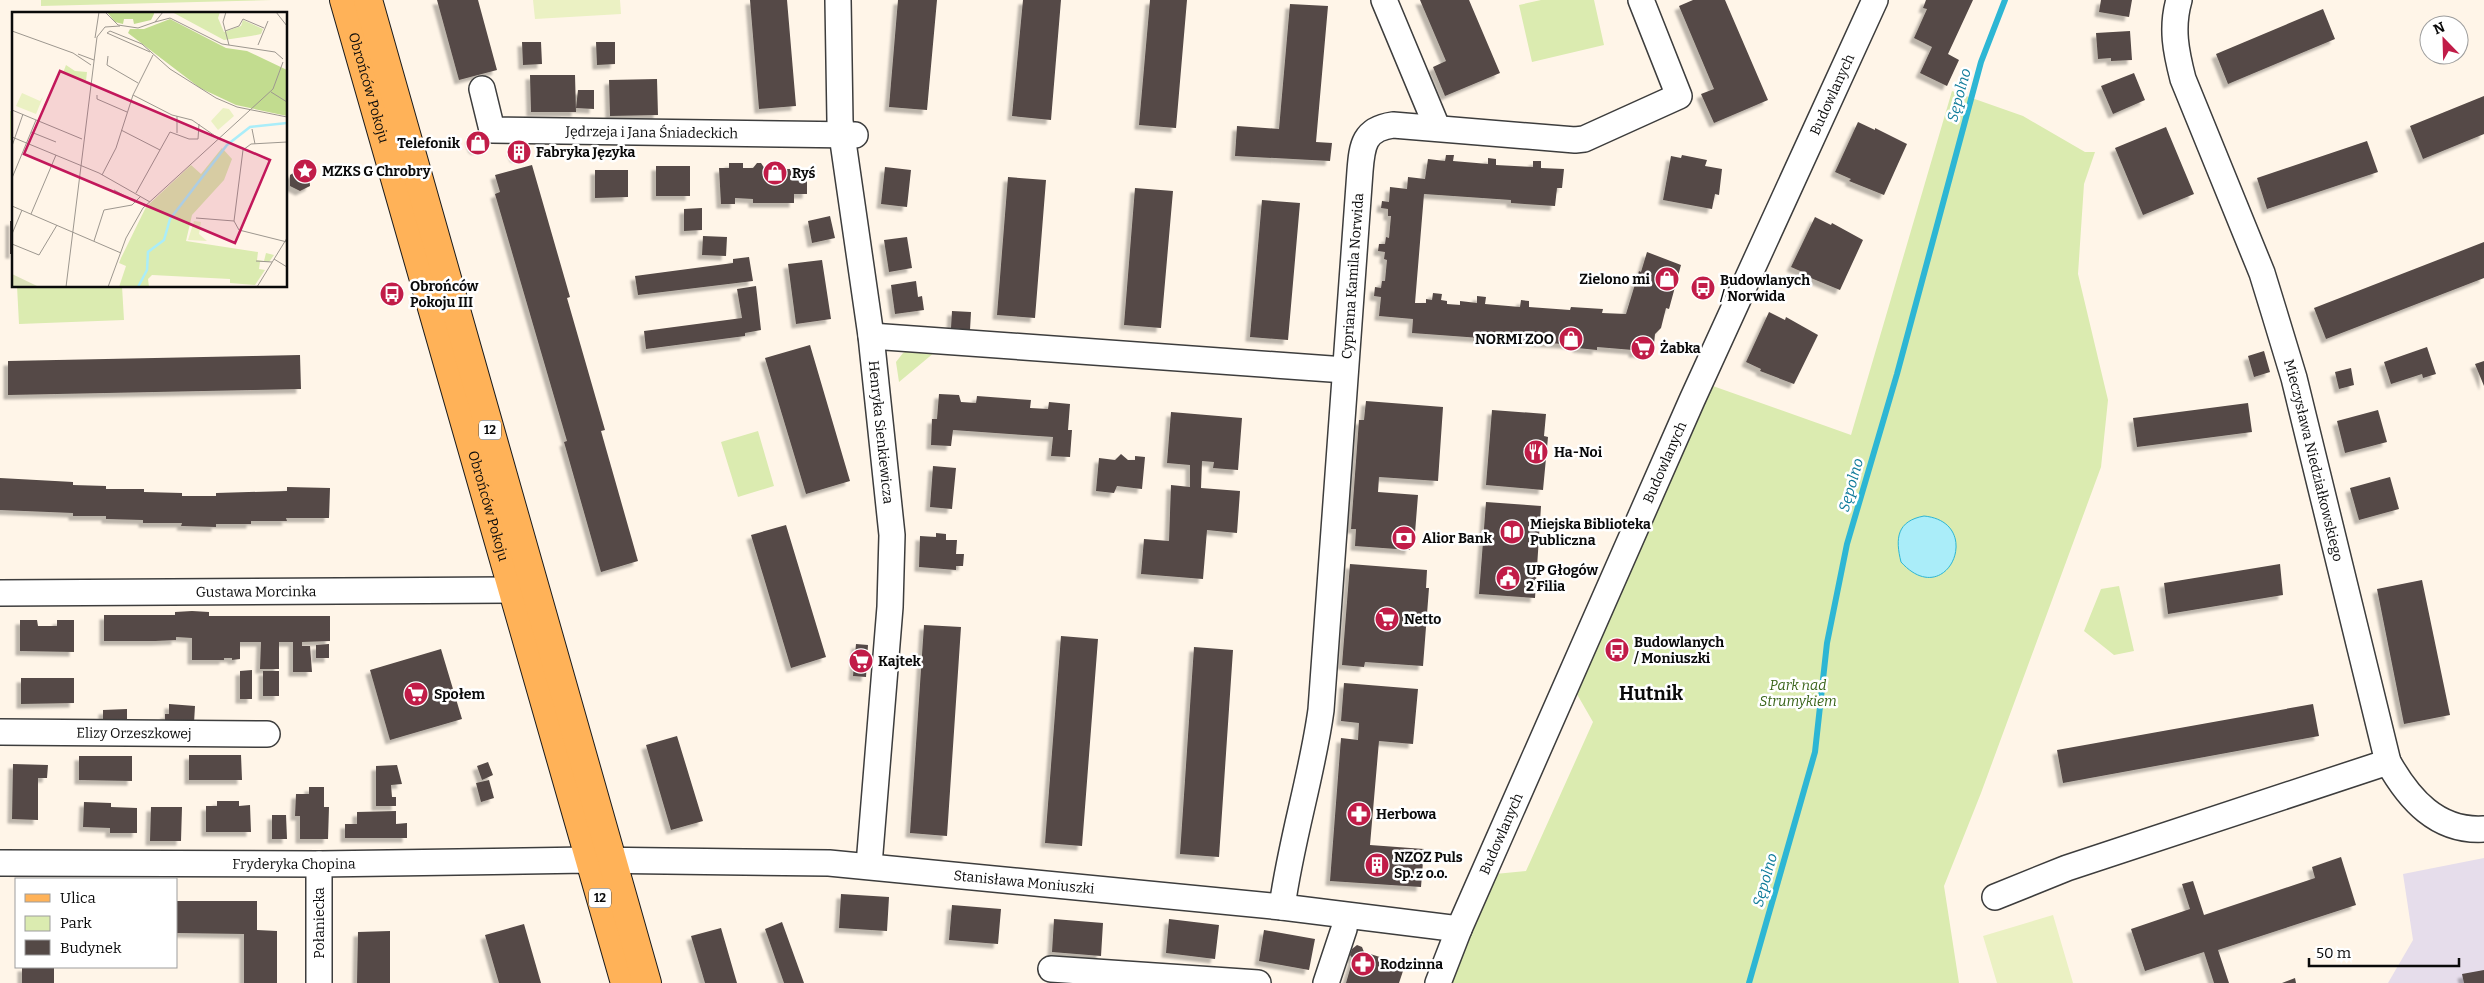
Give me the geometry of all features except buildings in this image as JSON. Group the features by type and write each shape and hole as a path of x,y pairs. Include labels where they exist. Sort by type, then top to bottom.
{"main road":[{"name":"Obrońców Pokoju","path":"344,0 512,590 600,860 647,983"},
{"name":"Obrońców Pokoju","path":"368,0 600,860 625,983"}],"street":[{"name":"Henryka Sienkiewicza","path":"838,0 849,135 892,535 890,608 869,865"},
{"path":"1384,0 1437,127"},
{"name":"Cypriana Kamila Norwida","path":"871,336 1345,370 1361,166 1365,141 1370,134 1382,126 1393,125 1437,127 1575,140 1595,136 1679,96 1641,0"},
{"name":"Budowlanych","path":"1438,983 1459,929 1692,400 1875,0"},
{"name":"Mieczysława Niedziałkowskiego","path":"2179,0 2175,13 2174,49 2183,79 2262,273 2294,378 2388,762 2411,798 2427,812 2449,824 2476,830 2484,829"},
{"name":"Jędrzeja i Jana Śniadeckich","path":"482,89 492,130 849,135"},
{"path":"1282,907 1285,880 1316,743 1321,710 1345,370"},
{"name":"Gustawa Morcinka","path":"0,593 512,590"},
{"name":"Elizy Orzeszkowej","path":"0,732 267,734"},
{"path":"1995,897 2067,868 2388,762"},
{"name":"Fryderyka Chopina","path":"0,863 319,864 600,860"},
{"name":"Stanisława Moniuszki","path":"600,860 830,862 869,865 1282,907 1459,929"},
{"name":"Połaniecka","path":"319,864 319,983"},
{"path":"1326,983 1344,929 1346,916"},
{"path":"1051,969 1258,983"}],"shaded area":[{"path":"2484,858 2484,983 2388,983 2413,940 2403,874"}],"green space":[{"path":"41,0 272,0 41,6"},
{"path":"533,0 620,0 621,14 535,19"},
{"path":"1541,0 1594,0 1604,45 1532,62 1519,5"},
{"name":"Park nad Strumykiem","path":"1952,91 2023,116 2085,152 2095,152 2084,184 2078,274 2108,400 2101,467 1981,793 1944,886 1959,983 1452,983 1495,874 1526,871 1593,722 1574,689 1710,385 1851,435"},
{"path":"10,111 12,111 12,140 10,140"},
{"path":"17,288 122,288 124,320 19,324"},
{"path":"909,350 935,352 899,382 896,362 903,353"},
{"path":"758,431 774,486 738,497 721,442"},
{"path":"2119,586 2134,651 2114,655 2084,631 2101,589"},
{"path":"2053,915 2073,983 1997,983 1983,936"}],"water":[{"path":"1924,516 1943,522 1953,533 1956,547 1953,560 1945,571 1933,577 1918,575 1901,562 1899,553 1899,538 1903,526 1915,518"}],"waterway":[{"name":"Sępolno","path":"1749,983 1815,752 1827,643 1847,544 1897,374 1981,62 2005,0"}],"place":[{"name":"Telefonik","path":"478,143"},
{"name":"Fabryka Języka","path":"519,152"},
{"name":"MZKS G Chrobry","path":"305,171"},
{"name":"Ryś","path":"775,173"},
{"name":"Zielono mi","path":"1667,279"},
{"name":"Budowlanych / Norwida","path":"1703,288"},
{"name":"Obrońców Pokoju III","path":"392,294"},
{"name":"NORMI ZOO","path":"1571,339"},
{"name":"Żabka","path":"1643,348"},
{"name":"Ha-Noi","path":"1536,452"},
{"name":"Miejska Biblioteka Publiczna","path":"1512,532"},
{"name":"Alior Bank","path":"1404,538"},
{"name":"UP Głogów 2 Filia","path":"1508,578"},
{"name":"Netto","path":"1387,619"},
{"name":"Budowlanych / Moniuszki","path":"1617,650"},
{"name":"Kajtek","path":"861,661"},
{"name":"Społem","path":"416,694"},
{"name":"Herbowa","path":"1359,814"},
{"name":"NZOZ Puls Sp. z o.o.","path":"1377,865"},
{"name":"Rodzinna","path":"1363,964"}],"district":[{"name":"Hutnik","path":"1651,693"}]}
